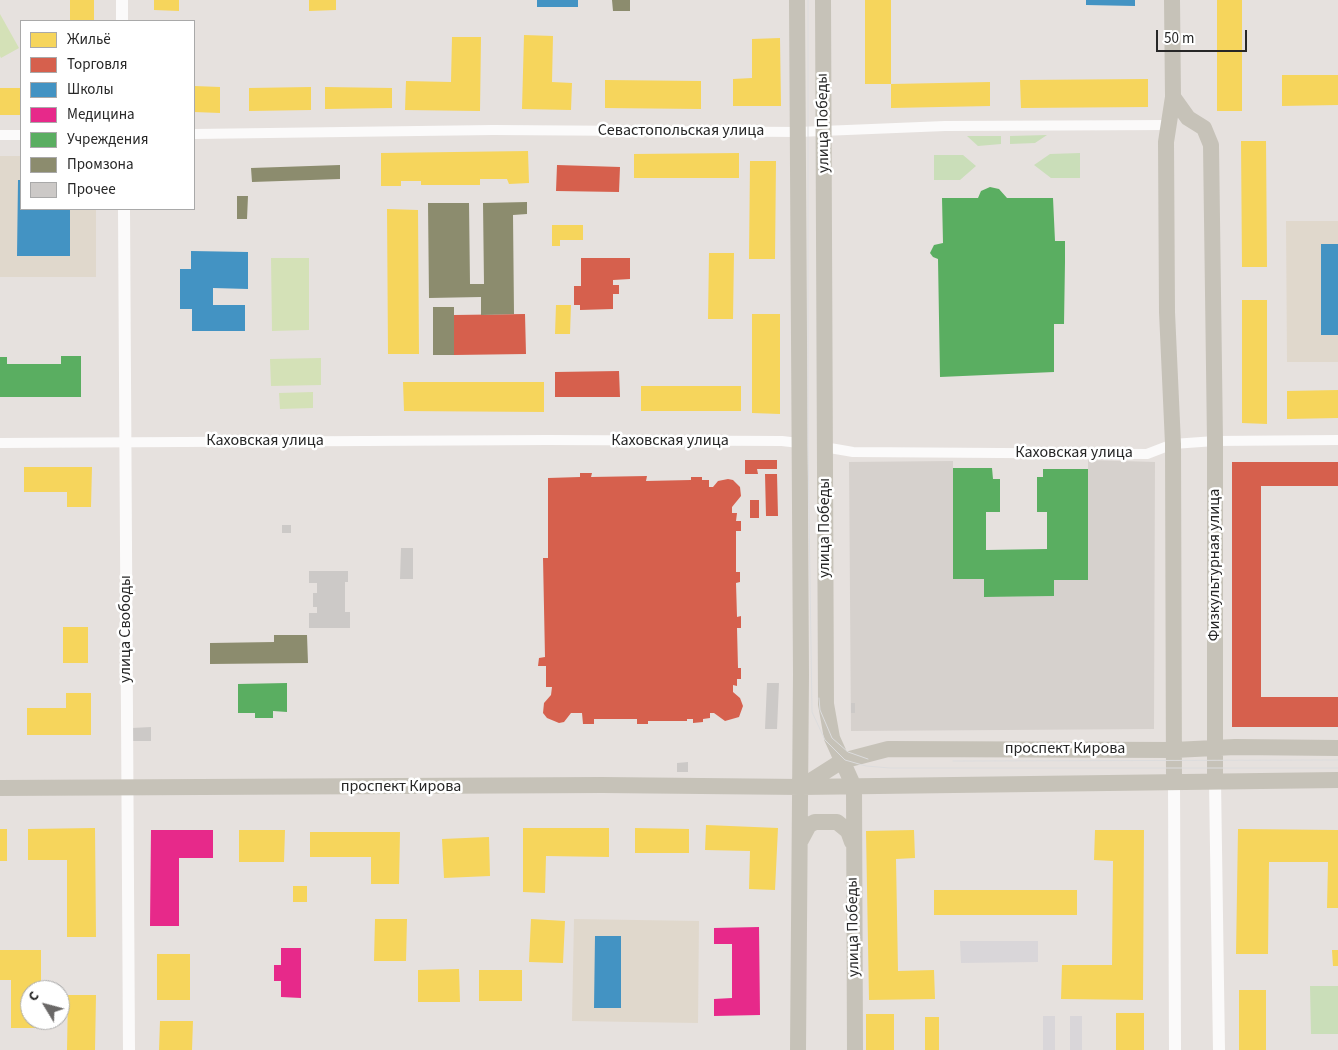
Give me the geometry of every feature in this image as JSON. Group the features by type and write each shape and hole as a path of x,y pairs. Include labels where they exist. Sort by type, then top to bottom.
{"main road":[{"name":"улица Победы","path":"798,0 801,788 798,1050"},
{"name":"улица Победы","path":"824,0 826,704 832,738 854,787 852,842 855,1050"},
{"path":"1172,0 1172,96 1166,142 1167,338 1173,444 1174,782"},
{"name":"Физкультурная улица","path":"1172,96 1184,112 1204,128 1211,145 1215,441 1215,781"},
{"path":"1166,142 1181,126 1189,123 1197,124"},
{"name":"Каховская улица","path":"799,443 824,447"},
{"name":"проспект Кирова","path":"801,788 842,761 888,749 1174,750 1338,748"},
{"name":"проспект Кирова","path":"0,788 602,785 801,788 1338,780"},
{"path":"800,843 804,831 815,822 837,822 844,825 852,842"}],"street":[{"path":"122,0 122,20"},
{"name":"Севастопольская улица","path":"195,134 493,130 798,132 945,126 1168,125"},
{"path":"0,135 20,135"},
{"name":"улица Свободы","path":"124,210 129,1050"},
{"name":"Каховская улица","path":"824,447 853,452 1147,454 1173,444 1215,441 1338,440"},
{"name":"Каховская улица","path":"0,443 125,441 782,441 799,443"},
{"name":"Физкультурная улица","path":"1215,781 1218,1050"},
{"path":"1174,782 1175,1050"}],"shaded area":[{"path":"0,156 20,156 20,210 96,210 96,277 0,277"},
{"path":"1286,221 1338,221 1338,362 1287,362"},
{"path":"1088,460 1155,462 1154,729 851,731 849,462 953,461 953,579 984,579 985,597 1054,596 1054,580 1088,579"},
{"path":"574,919 699,921 698,1023 572,1021"},
{"path":"960,941 1038,941 1038,962 961,963"},
{"path":"1043,1016 1055,1016 1055,1050 1043,1050"},
{"path":"1070,1016 1082,1016 1082,1050 1070,1050"}],"green space":[{"path":"0,14 19,48 1,58 0,56"},
{"path":"1047,135 1035,143 1010,144 1010,136"},
{"path":"967,136 1001,136 1001,144 978,146"},
{"path":"1080,153 1080,178 1051,178 1034,165 1050,154"},
{"path":"934,155 963,155 976,166 960,180 934,180"},
{"path":"271,258 309,258 309,330 272,331"},
{"path":"321,358 321,385 271,386 270,359"},
{"path":"313,392 313,408 280,409 279,393"},
{"path":"1310,986 1338,986 1338,1034 1311,1034"}],"building: Жильё":[{"path":"70,0 94,0 94,20 70,20"},
{"path":"154,0 179,0 179,11 154,10"},
{"path":"309,0 336,0 336,10 309,11"},
{"path":"865,0 891,0 891,84 865,84"},
{"path":"1217,0 1242,0 1242,111 1217,111"},
{"path":"524,35 553,36 552,82 572,83 571,110 522,109"},
{"path":"452,37 481,37 480,111 405,110 406,81 451,82"},
{"path":"780,38 781,106 733,106 733,79 752,78 752,39"},
{"path":"1282,75 1338,75 1338,105 1282,106"},
{"path":"1148,79 1148,107 1021,108 1020,80"},
{"path":"605,80 701,81 701,109 605,108"},
{"path":"990,82 990,106 891,108 891,84"},
{"path":"195,86 220,87 220,113 195,112"},
{"path":"311,87 311,110 249,111 249,88"},
{"path":"325,87 392,88 392,108 325,109"},
{"path":"0,88 20,88 20,115 0,115"},
{"path":"1241,141 1266,141 1267,267 1242,267"},
{"path":"528,151 529,183 509,184 507,179 480,179 480,185 421,185 421,181 401,181 401,186 381,186 381,153"},
{"path":"739,153 739,178 634,178 634,154"},
{"path":"750,161 776,161 775,259 749,259"},
{"path":"387,209 418,210 419,354 388,354"},
{"path":"552,225 583,225 583,240 560,240 560,246 552,246"},
{"path":"709,253 734,253 733,319 708,319"},
{"path":"1242,300 1267,300 1267,424 1242,423"},
{"path":"556,305 571,305 570,334 555,334"},
{"path":"752,314 780,314 780,414 752,413"},
{"path":"403,382 544,382 544,412 404,411"},
{"path":"641,386 741,386 741,411 641,411"},
{"path":"1338,390 1338,418 1287,419 1287,391"},
{"path":"24,467 92,467 91,507 67,507 67,492 24,492"},
{"path":"63,627 88,627 88,663 63,663"},
{"path":"66,693 91,693 91,735 27,735 27,708 66,708"},
{"path":"706,825 778,828 775,890 749,889 750,851 705,850"},
{"path":"95,828 96,937 67,937 67,860 28,860 28,829"},
{"path":"523,828 609,828 609,857 546,856 545,893 523,892"},
{"path":"635,828 689,829 689,853 635,853"},
{"path":"0,829 7,829 7,861 0,861"},
{"path":"1238,829 1338,830 1338,908 1327,908 1328,862 1269,862 1268,954 1236,954"},
{"path":"239,830 285,830 284,862 239,862"},
{"path":"914,830 915,858 896,859 898,971 934,970 935,999 869,1000 866,831"},
{"path":"1095,830 1144,830 1143,1000 1061,999 1062,965 1112,965 1113,861 1094,860"},
{"path":"310,832 400,832 399,884 371,884 371,857 310,857"},
{"path":"489,837 490,876 444,878 442,839"},
{"path":"293,886 307,886 307,902 293,902"},
{"path":"934,890 1077,890 1077,915 934,915"},
{"path":"375,919 407,919 406,961 374,961"},
{"path":"531,919 565,921 563,963 529,962"},
{"path":"0,950 41,950 41,980 20,980 20,1028 11,1028 11,980 0,980"},
{"path":"1332,950 1338,950 1338,966 1333,966"},
{"path":"157,954 190,954 190,1000 157,1000"},
{"path":"459,969 460,1002 418,1002 418,970"},
{"path":"479,970 522,970 522,1001 479,1001"},
{"path":"1239,990 1266,990 1266,1050 1239,1050"},
{"path":"70,995 96,995 95,1050 67,1050 67,1030 70,1030"},
{"path":"1116,1013 1144,1013 1144,1050 1116,1050"},
{"path":"866,1014 894,1014 894,1050 866,1050"},
{"path":"925,1017 939,1017 939,1050 925,1050"},
{"path":"160,1021 193,1021 192,1050 159,1050"}],"building: Торговля":[{"path":"557,165 620,167 619,192 556,191"},
{"path":"581,258 630,258 630,279 613,280 613,285 619,285 619,294 613,294 613,309 580,310 580,305 574,305 574,286 581,286"},
{"path":"525,314 526,354 454,355 454,315"},
{"path":"619,371 620,397 555,397 555,372"},
{"path":"745,460 777,460 777,469 757,469 758,474 745,474"},
{"path":"1232,462 1338,462 1338,486 1261,486 1261,697 1338,697 1338,727 1232,727"},
{"path":"580,473 592,473 591,477 647,476 646,481 691,480 691,477 702,477 702,480 709,480 709,487 713,487 718,481 728,479 733,480 740,487 741,496 732,507 732,513 737,513 736,521 741,521 741,531 736,531 736,572 740,572 740,582 736,583 737,617 741,616 741,628 737,628 738,668 741,668 741,679 737,679 737,686 733,685 733,692 740,698 743,706 739,717 725,721 714,713 710,713 710,718 703,719 703,722 693,723 693,719 687,719 687,721 648,721 648,724 637,724 637,719 594,719 594,724 583,724 582,713 571,713 564,722 559,723 547,718 543,713 544,703 551,695 552,687 546,687 546,666 538,666 539,658 545,657 543,558 548,558 548,478 580,477"},
{"path":"765,474 777,474 778,516 766,516"},
{"path":"750,500 759,500 759,518 750,518"}],"building: Школы":[{"path":"537,0 578,0 578,7 537,7"},
{"path":"1086,0 1135,0 1135,6 1086,5"},
{"path":"18,180 20,180 20,210 70,210 70,256 17,256"},
{"path":"1321,244 1338,244 1338,335 1321,335"},
{"path":"191,251 248,252 248,289 213,288 213,305 245,305 245,331 192,331 192,309 180,309 180,269 191,269"},
{"path":"595,936 621,936 621,1008 594,1008"}],"building: Медицина":[{"path":"151,830 213,830 213,858 179,858 179,926 150,926"},
{"path":"759,927 760,1015 714,1016 714,999 732,998 732,944 714,944 714,928"},
{"path":"281,948 301,948 301,998 281,997 281,981 274,981 274,965 281,965"}],"building: Учреждения":[{"path":"990,187 999,189 1007,198 1053,198 1055,241 1065,241 1064,324 1054,324 1054,372 940,377 938,259 930,253 934,245 943,243 942,198 978,198 981,191"},
{"path":"61,356 81,356 81,397 0,397 0,357 7,357 7,364 61,364"},
{"path":"953,468 992,468 993,479 1000,479 1000,512 986,512 986,550 1047,549 1047,512 1037,512 1037,477 1043,477 1043,469 1088,469 1088,580 1054,580 1054,596 984,597 984,579 953,579"},
{"path":"287,683 287,712 273,711 273,718 255,718 255,713 238,713 238,684"}],"building: Промзона":[{"path":"612,0 630,0 630,11 613,11"},
{"path":"340,165 340,179 252,182 251,168"},
{"path":"237,196 248,196 247,219 237,219"},
{"path":"527,202 527,214 513,215 514,314 481,315 481,297 429,298 428,203 469,203 470,284 484,284 483,203"},
{"path":"433,307 454,307 454,355 433,355"},
{"path":"274,635 307,635 308,663 210,664 210,643 274,642"}],"building: Прочее":[{"path":"282,525 291,525 291,533 282,533"},
{"path":"401,548 413,548 413,579 400,579"},
{"path":"309,571 348,571 348,582 345,582 345,612 350,612 350,628 309,628 309,613 317,613 317,607 313,607 313,593 317,593 317,583 309,583"},
{"path":"767,683 779,683 777,729 765,729"},
{"path":"851,703 855,703 855,713 851,713"},
{"path":"151,727 151,741 132,741 132,728"},
{"path":"688,762 688,772 677,772 677,763"}],"tram line":[{"path":"808,0 808,445 812,712 825,740 845,760 866,766 890,768 1338,768"},
{"path":"819,698 820,710 832,738 848,752 868,759"},
{"path":"953,761 1338,760"}]}
